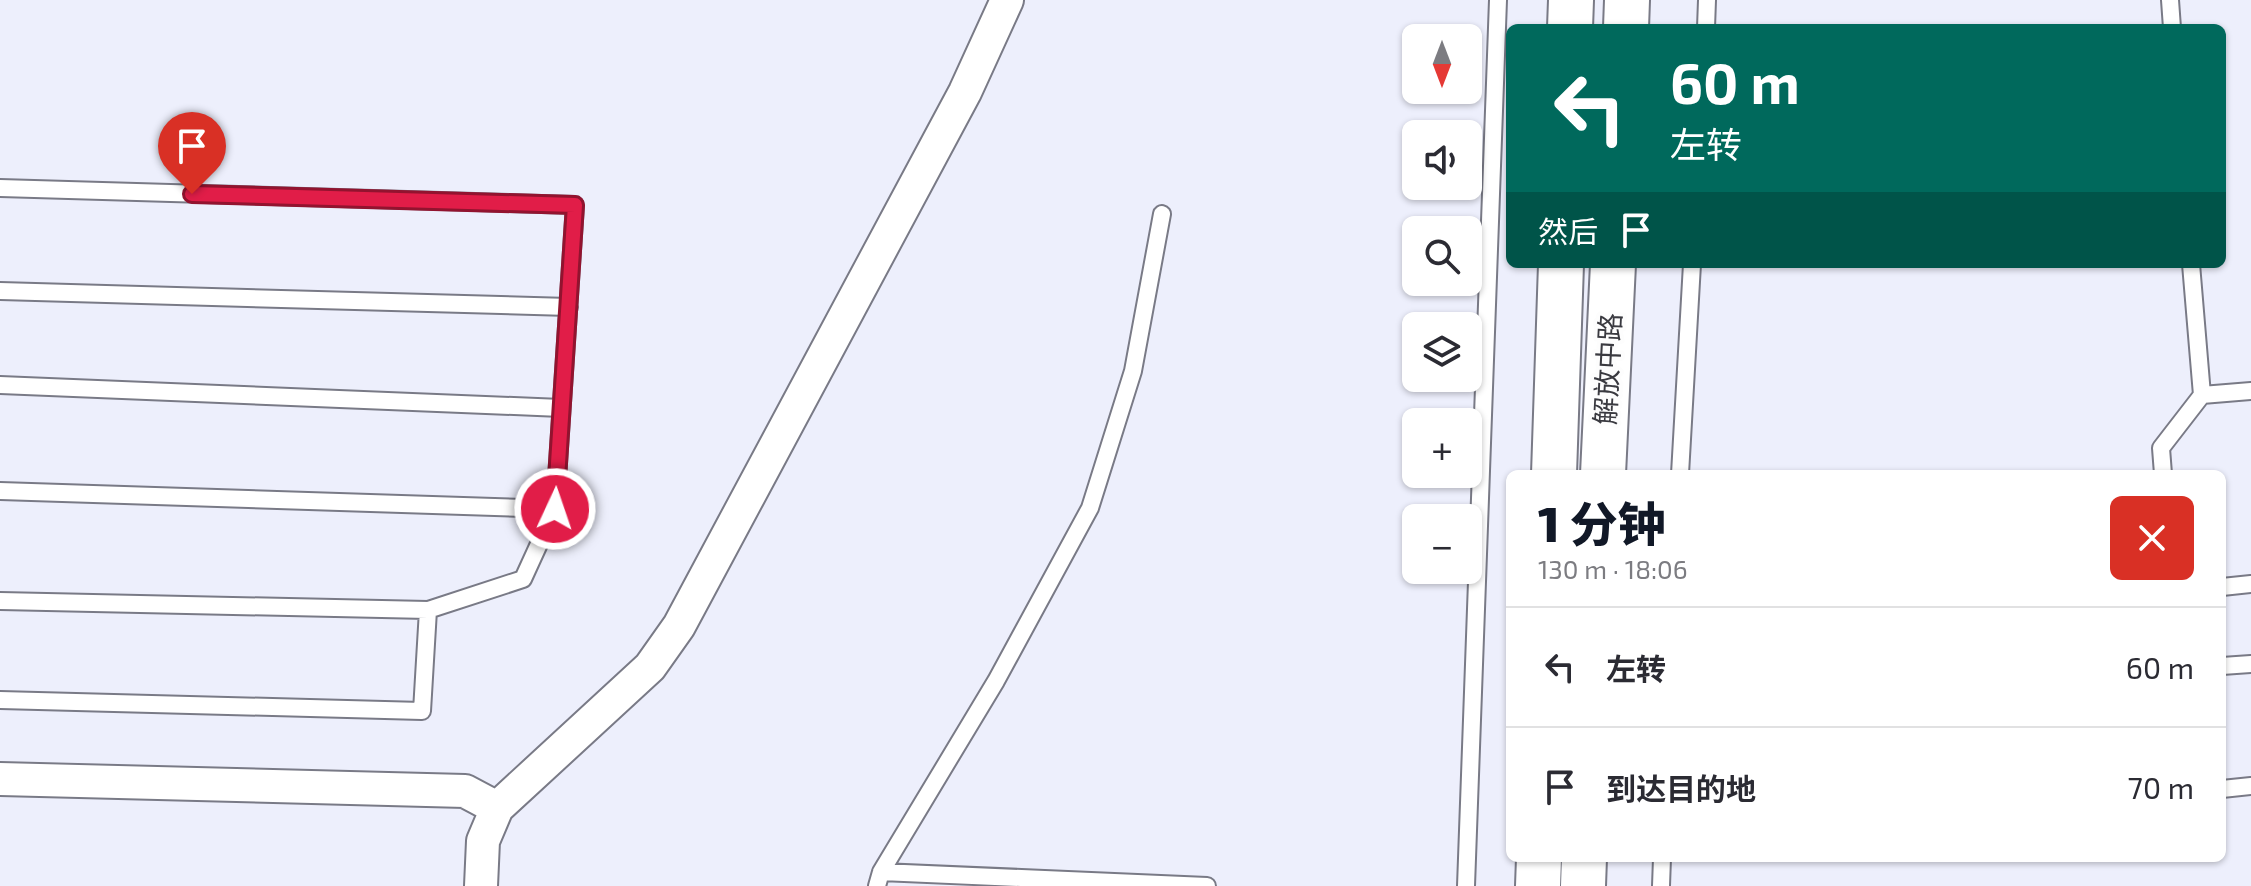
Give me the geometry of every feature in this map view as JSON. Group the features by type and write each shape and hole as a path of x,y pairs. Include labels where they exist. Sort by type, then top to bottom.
{"street":[{"path":"481,886 483,841 497,808 650,667 679,626 965,92 1007,0"},
{"path":"1570,24 1571,0"},
{"path":"1626,24 1627,0"},
{"name":"解放中路","path":"1554,470 1561,268"},
{"name":"解放中路","path":"1603,470 1613,268"},
{"path":"0,779 465,791 497,808"},
{"path":"1538,886 1539,862"},
{"path":"1583,886 1584,862"}],"lane":[{"path":"1466,886 1498,0"},
{"path":"1706,24 1707,0"},
{"path":"2170,0 2172,24"},
{"path":"0,188 575,205 555,509 523,579 428,610 0,601"},
{"path":"1162,214 1133,371 1090,508 996,681 879,879 1207,886"},
{"path":"1680,470 1692,268"},
{"path":"2163,470 2161,448 2202,395 2191,268"},
{"path":"0,291 569,307"},
{"path":"0,385 561,408"},
{"path":"2202,395 2251,391"},
{"path":"0,491 555,509"},
{"path":"2226,587 2251,584"},
{"path":"0,700 422,711 428,610"},
{"path":"2226,666 2251,664"},
{"path":"2226,789 2251,786"},
{"path":"1661,886 1662,862"}],"route":[{"path":"192,194 575,205 555,509"}]}
